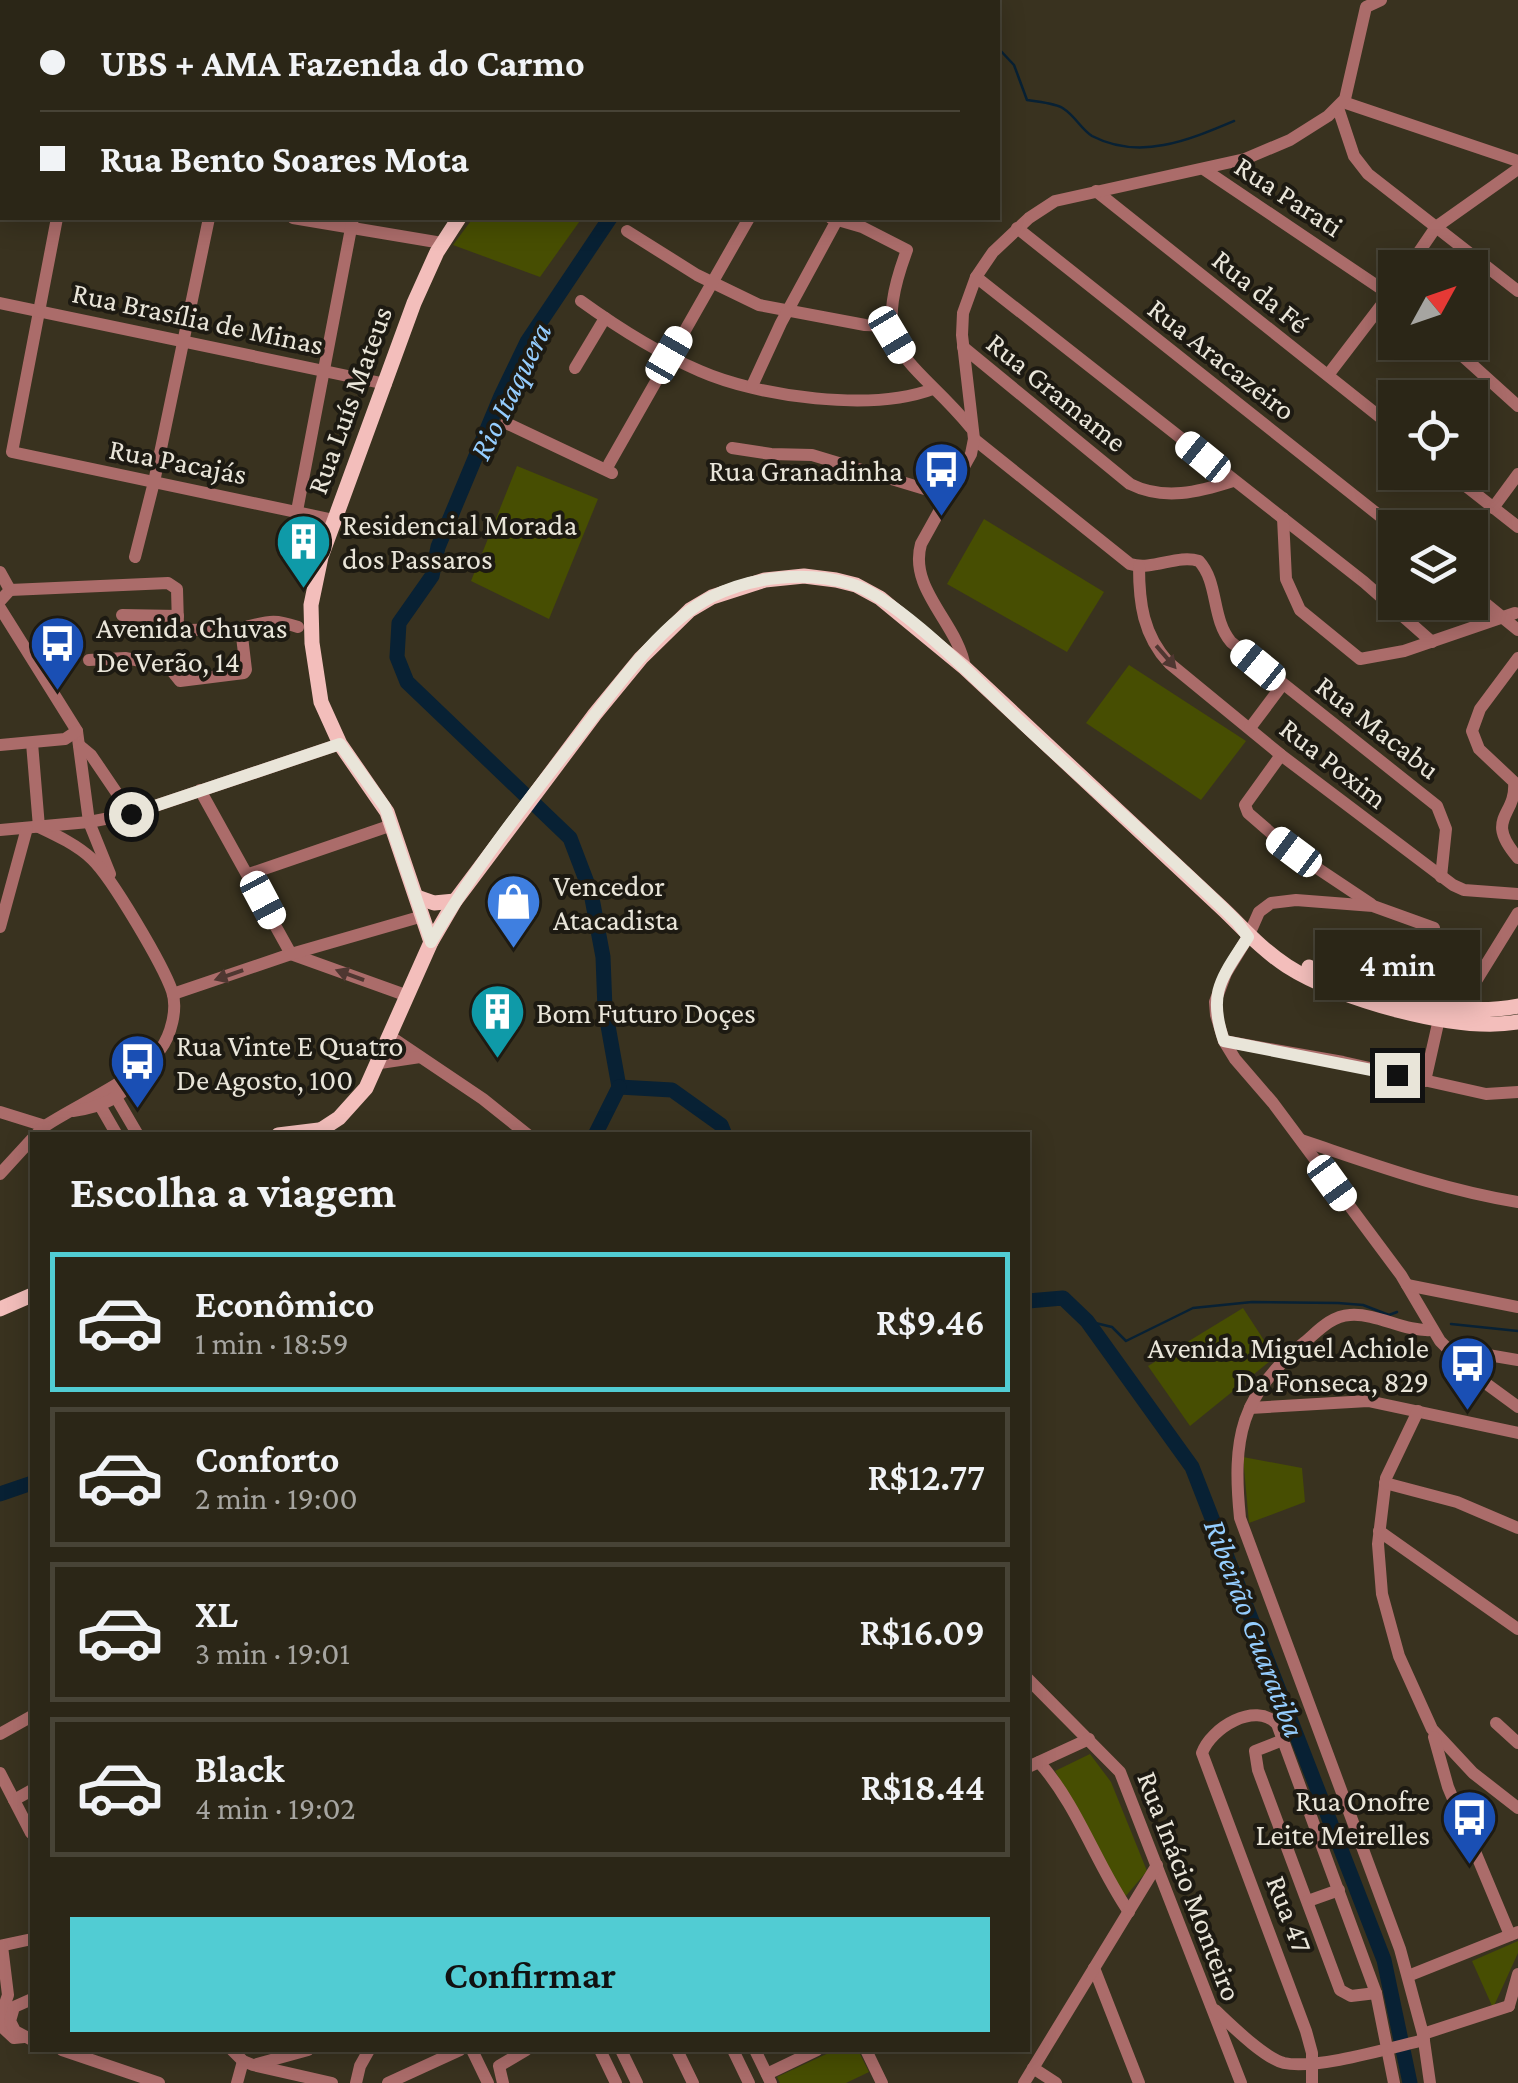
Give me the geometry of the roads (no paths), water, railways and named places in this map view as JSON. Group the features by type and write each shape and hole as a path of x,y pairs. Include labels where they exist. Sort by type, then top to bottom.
{"main road":[{"name":"Rua Luís Mateus","path":"431,942 385,807 340,744 318,693 311,622 317,572 334,520 414,303 457,220"},
{"path":"316,1132 352,1106 380,1062 431,942 455,901 641,658 690,610 735,588 804,576 856,585 880,598 964,668 1289,967 1333,990 1439,1019 1491,1025 1518,1022"},
{"path":"417,897 434,903 455,901"},
{"path":"1246,930 1317,972 1431,1007 1489,1010 1518,1006"},
{"path":"0,1309 30,1295"}],"street":[{"path":"1376,2 1365,10 1356,56 1340,105 1360,165 1518,291"},
{"path":"1340,105 1518,161"},
{"path":"964,668 960,648 917,565 921,544 968,463 973,434 963,346 964,313 976,277 993,252 1055,201 1245,159 1290,140 1340,105"},
{"path":"1420,250 1436,227 1518,169"},
{"name":"Rua Parati","path":"1206,170 1378,283"},
{"name":"Rua da Fé","path":"1096,190 1378,416"},
{"path":"39,310 57,220"},
{"path":"135,557 209,220"},
{"path":"322,220 352,222 442,243"},
{"path":"506,423 611,468 669,355 748,220"},
{"path":"752,386 834,220"},
{"path":"838,220 862,227 907,250 892,293 892,335 933,389 973,434 1122,558 1139,566"},
{"path":"297,511 352,222"},
{"name":"Rua Aracazeiro","path":"1018,228 1378,514"},
{"path":"627,231 711,283 759,305 865,325 892,326"},
{"path":"976,277 1364,582 1432,642"},
{"path":"581,301 703,373 752,386 845,401 896,399 933,389"},
{"name":"Rua Brasília de Minas","path":"0,303 386,384"},
{"name":"Rua Pacajás","path":"39,310 12,452 334,520"},
{"path":"1328,374 1378,312"},
{"path":"575,368 605,318"},
{"name":"Rua Gramame","path":"963,346 1141,490 1178,494 1234,481"},
{"path":"1466,360 1518,406"},
{"path":"732,448 812,455 948,496"},
{"path":"1494,508 1518,474"},
{"path":"1471,490 1518,527"},
{"path":"1283,518 1287,584 1300,610 1363,660 1432,642 1509,615 1518,630"},
{"name":"Rua Macabu","path":"1139,566 1187,558 1200,560 1208,572 1222,631 1282,684 1437,806 1446,829 1440,876"},
{"name":"Rua Poxim","path":"1139,566 1138,591 1144,624 1160,653 1281,756 1440,876 1464,890 1518,894"},
{"path":"0,572 10,590"},
{"path":"0,601 10,590 168,583 177,589 178,625 184,630 241,628 265,620 298,627"},
{"path":"0,608 78,738 131,814"},
{"path":"122,615 178,616"},
{"path":"89,660 125,658 168,666 180,680 244,673 241,628"},
{"path":"1518,658 1480,709 1472,728 1476,746 1516,782 1501,829 1505,842 1518,858"},
{"path":"1250,728 1282,684"},
{"path":"0,744 78,738"},
{"path":"78,738 89,822 118,895"},
{"path":"0,924 33,827 32,743"},
{"path":"0,830 131,814 340,744"},
{"path":"1281,756 1245,805 1251,818 1373,906 1434,928"},
{"path":"200,790 292,954 408,996"},
{"path":"249,874 392,825"},
{"path":"33,827 91,858 118,895 173,994 168,1037 137,1078 98,1101 66,1112 39,1132"},
{"path":"1373,906 1284,901 1264,906 1246,930 1215,1002 1224,1041 1408,1286 1446,1348 1518,1408"},
{"path":"1458,1010 1518,914"},
{"path":"173,994 423,916"},
{"path":"1425,1081 1439,1019"},
{"path":"390,1037 494,1106 524,1132"},
{"path":"1224,1041 1486,1094 1518,1092"},
{"path":"380,1062 420,1056"},
{"path":"113,1092 136,1132"},
{"path":"98,1101 115,1132"},
{"path":"0,1112 36,1132"},
{"path":"1299,1139 1410,1177 1518,1202"},
{"path":"0,1174 30,1142"},
{"path":"1408,1286 1518,1308"},
{"path":"1398,1324 1416,1300"},
{"path":"1430,2083 1408,1976 1240,1518 1236,1453 1250,1408 1274,1369 1333,1318 1354,1314 1432,1330"},
{"path":"1446,1348 1518,1360"},
{"path":"1250,1408 1368,1401 1518,1433"},
{"path":"1408,1976 1514,1934 1448,1787 1432,1730 1399,1656 1382,1594 1379,1532 1385,1483 1418,1411"},
{"path":"1385,1483 1456,1502 1518,1528"},
{"path":"1379,1532 1518,1629"},
{"name":"Rua Inácio Monteiro","path":"1030,1682 1120,1772 1241,2083"},
{"path":"0,1734 30,1717"},
{"name":"Rua 47","path":"1283,1740 1272,1718 1232,1720 1210,1740 1202,1754 1300,2013 1312,2063"},
{"path":"1496,1724 1518,1742"},
{"path":"1432,1730 1473,1773 1518,1808"},
{"path":"1089,1739 1033,1765 1064,1792 1128,1912"},
{"path":"1376,1993 1351,1996 1340,1990 1254,1756 1257,1750 1283,1740 1376,1993 1394,2047 1394,2083"},
{"path":"0,1773 30,1831"},
{"path":"14,1800 30,1791"},
{"path":"1024,2083 1156,1865"},
{"path":"1308,1901 1338,1890"},
{"path":"28,2039 14,2038 2,2027 0,2018 8,1995 1,1946 30,1939"},
{"path":"1094,1968 1139,2083"},
{"path":"1210,2005 1273,2058 1286,2064 1312,2063 1394,2047 1514,2009 1518,1974"},
{"path":"28,2039 15,2031 10,2016 18,2004 30,2000"},
{"path":"68,2052 158,2083"},
{"path":"234,2052 248,2063 300,2079 332,2083"},
{"path":"237,2083 248,2063 302,2052 300,2079"},
{"path":"356,2083 369,2052"},
{"path":"473,2052 488,2083"},
{"path":"503,2083 498,2069 501,2063 522,2052"},
{"path":"601,2052 616,2083"},
{"path":"622,2052 637,2083"},
{"path":"678,2052 693,2083"},
{"path":"735,2052 750,2083"},
{"path":"756,2052 769,2078 814,2052"},
{"path":"863,2083 880,2079 867,2052"},
{"path":"388,2083 440,2054"},
{"path":"1312,2063 1312,2083"},
{"path":"1034,2068 1056,2083"}],"waterway":[{"path":"1000,50 1014,65 1027,100 1061,107 1092,136 1110,143 1128,147 1164,145 1234,121"},
{"name":"Rio Itaquera","path":"609,220 527,342 438,547 432,576 399,623 397,657 407,682 570,838 591,893 619,1087"},
{"name":"Ribeirão Guaratiba","path":"619,1087 672,1090 721,1125 724,1132"},
{"path":"596,1132 619,1087"},
{"name":"Ribeirão Guaratiba","path":"1030,1301 1063,1298 1087,1321 1192,1467 1384,1960 1410,2083"},
{"path":"1087,1321 1112,1327 1126,1341 1193,1308 1252,1302 1338,1303 1363,1305 1389,1315 1397,1312"},
{"path":"1451,1324 1518,1331"},
{"path":"0,1494 30,1484"}],"place":[{"name":"Rua Granadinha","path":"942,519"},
{"name":"Residencial Morada dos Passaros","path":"303,590"},
{"name":"Avenida Chuvas De Verão, 14","path":"57,693"},
{"name":"Vencedor Atacadista","path":"514,951"},
{"name":"Bom Futuro Doçes","path":"497,1061"},
{"name":"Rua Vinte E Quatro De Agosto, 100","path":"137,1111"},
{"name":"Avenida Miguel Achiole Da Fonseca, 829","path":"1468,1413"},
{"name":"Rua Onofre Leite Meirelles","path":"1469,1866"}]}
